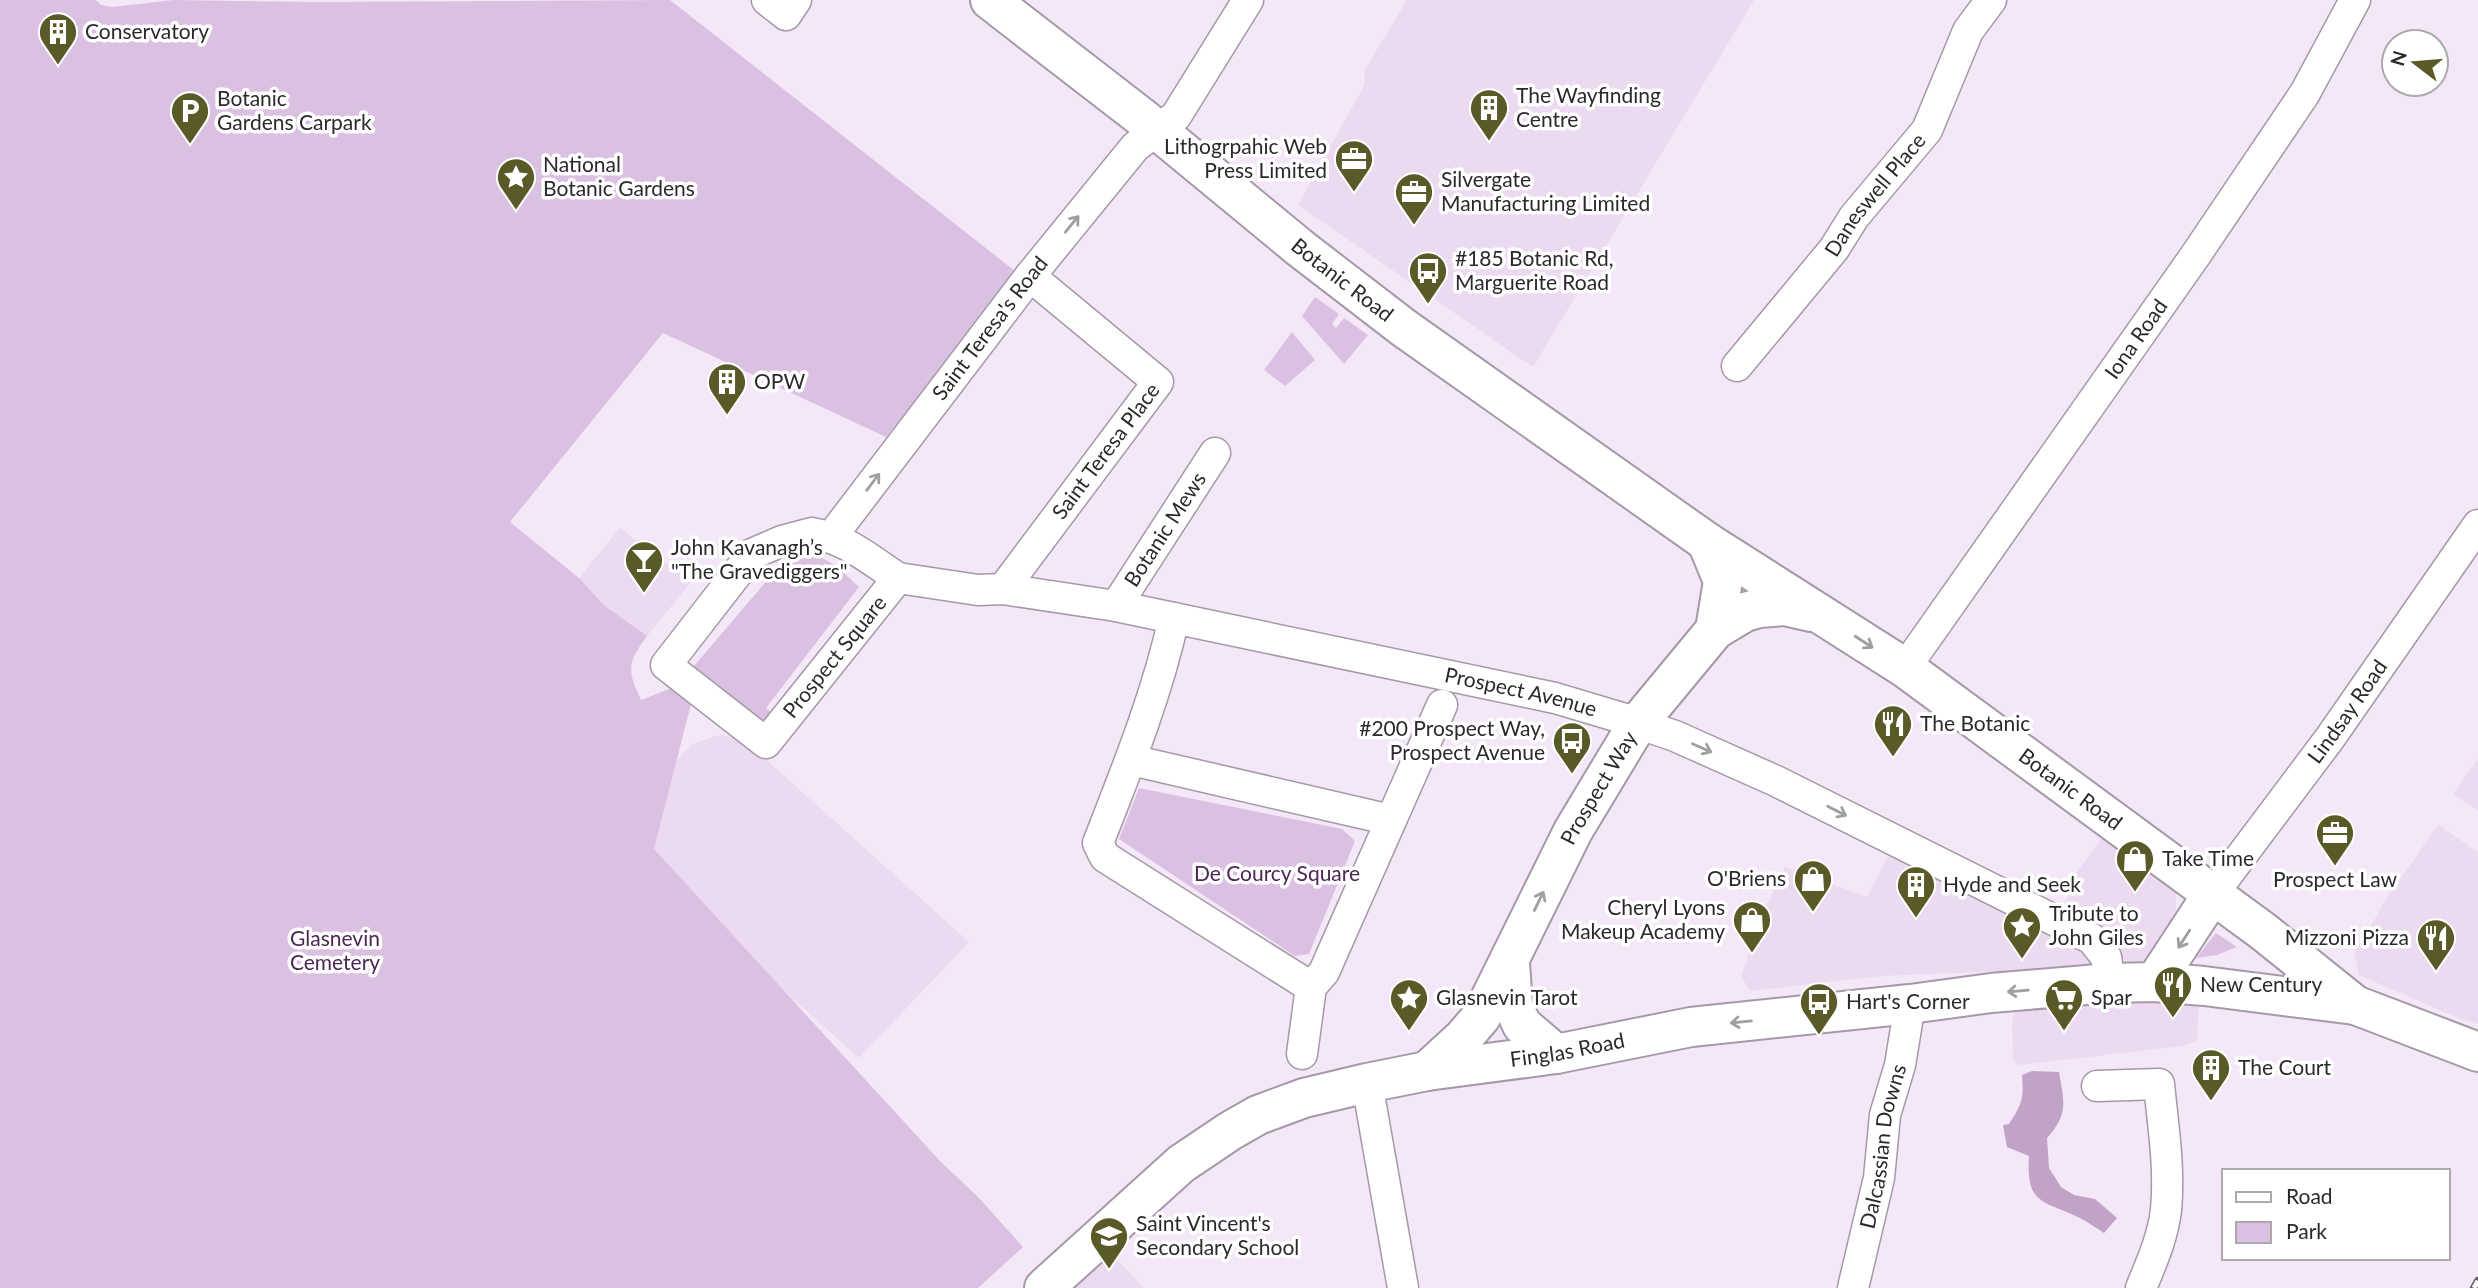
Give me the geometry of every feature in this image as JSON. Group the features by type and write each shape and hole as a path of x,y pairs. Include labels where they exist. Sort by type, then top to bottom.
{"main road":[{"name":"Botanic Road","path":"990,0 1157,130 1368,301 1707,542 1905,668 2264,932 2355,1006"},
{"path":"1707,542 1723,581 1715,630"},
{"name":"Botanic Road","path":"1715,630 1745,612 1759,608 1785,606 1824,615"},
{"name":"Prospect Way","path":"1427,1071 1463,1038 1481,1017 1573,831 1638,723 1715,630"},
{"path":"2155,982 2212,895"},
{"name":"Prospect Way","path":"1510,963 1513,1005 1522,1025 1556,1054"},
{"name":"Finglas Road","path":"1044,1288 1181,1164 1230,1131 1258,1115 1304,1098 1367,1083 1427,1071 1556,1054 1691,1027 1991,993 2110,983 2155,982 2204,986 2355,1006"},
{"path":"2355,1006 2478,1052"}],"street":[{"name":"Saint Teresa's Road","path":"832,536 1030,276 1135,147 1176,116 1248,0"},
{"name":"Iona Road","path":"1905,668 2195,256 2305,93 2356,0"},
{"name":"Daneswell Place","path":"1737,366 1834,249 1854,218 1927,130 1968,31 1984,2"},
{"name":"Saint Teresa Place","path":"1003,589 1158,382 1030,276"},
{"name":"Botanic Mews","path":"1116,606 1215,453"},
{"name":"Lindsay Road","path":"2212,895 2330,738 2478,525"},
{"name":"Prospect Square","path":"812,533 832,536 856,548 898,579 766,743 666,665 752,554 782,541 812,533"},
{"name":"Prospect Avenue","path":"898,579 978,590 1003,589 1116,606 1555,698 1638,723 1675,736 1776,781 2092,939 2106,957 2110,983"},
{"path":"1174,618 1167,649 1131,760 1098,843 1105,857 1311,987"},
{"path":"1302,1054 1311,987 1324,972 1442,705"},
{"path":"1131,760 1391,820"},
{"name":"Dalcassian Downs","path":"1853,1288 1879,1178 1885,1115 1900,1065 1910,1004"},
{"path":"1367,1083 1403,1288"},
{"path":"2097,1086 2159,1084 2167,1163 2166,1212 2141,1288"}],"shaded area":[{"path":"1407,0 1754,0 1533,367 1298,205 1365,84 1364,71"},
{"name":"John Kavanagh’s \"The Gravediggers\"","path":"620,528 691,582 647,636 605,606 579,578"},
{"path":"719,735 742,738 969,942 859,1058 633,856 661,777 692,744"},
{"path":"2478,759 2478,810 2453,794"},
{"path":"2438,825 2478,852 2478,1024 2359,975 2354,949 2365,937 2384,902"},
{"path":"2104,835 2176,892 2173,933 2149,960 2114,967 1881,976 1751,991 1741,977 1760,919 1785,867 1867,897 1898,837 2061,914 2079,869"},
{"path":"2199,997 2197,1041 2183,1046 2020,1065 2013,1060 2012,1021 2017,1004"},
{"path":"2032,1071 2059,1072 2063,1107 2059,1122 2047,1138 2049,1168 2061,1187 2074,1195 2095,1199 2117,1218 2104,1233 2039,1199 2030,1184 2029,1156 2007,1147 2003,1125 2009,1124 2019,1106 2022,1075"},
{"name":"Saint Vincent's Secondary School","path":"1110,1252 1144,1288 1073,1288"}],"green space":[{"name":"Glasnevin Cemetery","path":"0,0 96,0 101,5 113,7 173,0 670,0 1015,271 1006,287 886,437 663,333 510,522 579,578 605,606 647,636 631,667 633,681 641,700 677,686 692,700 654,849 940,1161 979,1198 1023,1247 978,1288 0,1288"},
{"path":"1315,297 1339,314 1332,324 1336,328 1344,318 1368,335 1344,364 1302,316"},
{"path":"1292,332 1315,360 1285,386 1264,370"},
{"path":"805,554 828,561 859,587 766,708 772,713 760,729 688,673 781,564 794,555"},
{"name":"De Courcy Square","path":"1139,788 1342,829 1355,841 1309,954 1295,956 1119,839"},
{"path":"2216,933 2237,947 2217,955 2196,958"}],"railway":[{"path":"2474,1288 2478,1281"}],"place":[{"name":"Conservatory","path":"58,66"},
{"name":"The Wayfinding Centre","path":"1489,142"},
{"name":"Botanic Gardens Carpark","path":"190,145"},
{"name":"Lithogrpahic Web Press Limited","path":"1354,193"},
{"name":"National Botanic Gardens","path":"516,211"},
{"name":"Silvergate Manufacturing Limited","path":"1414,226"},
{"name":"#185 Botanic Rd, Marguerite Road","path":"1428,305"},
{"name":"OPW","path":"727,416"},
{"name":"John Kavanagh’s \"The Gravediggers\"","path":"644,594"},
{"name":"The Botanic","path":"1893,758"},
{"name":"#200 Prospect Way, Prospect Avenue","path":"1572,775"},
{"name":"Prospect Law","path":"2335,867"},
{"name":"Take Time","path":"2135,893"},
{"name":"O'Briens","path":"1813,913"},
{"name":"Hyde and Seek","path":"1916,919"},
{"name":"Cheryl Lyons Makeup Academy","path":"1752,954"},
{"name":"Tribute to John Giles","path":"2022,960"},
{"name":"Mizzoni Pizza","path":"2436,972"},
{"name":"New Century","path":"2173,1019"},
{"name":"Glasnevin Tarot","path":"1409,1032"},
{"name":"Spar","path":"2064,1032"},
{"name":"Hart's Corner","path":"1819,1036"},
{"name":"The Court","path":"2211,1102"},
{"name":"Saint Vincent's Secondary School","path":"1109,1270"}]}
